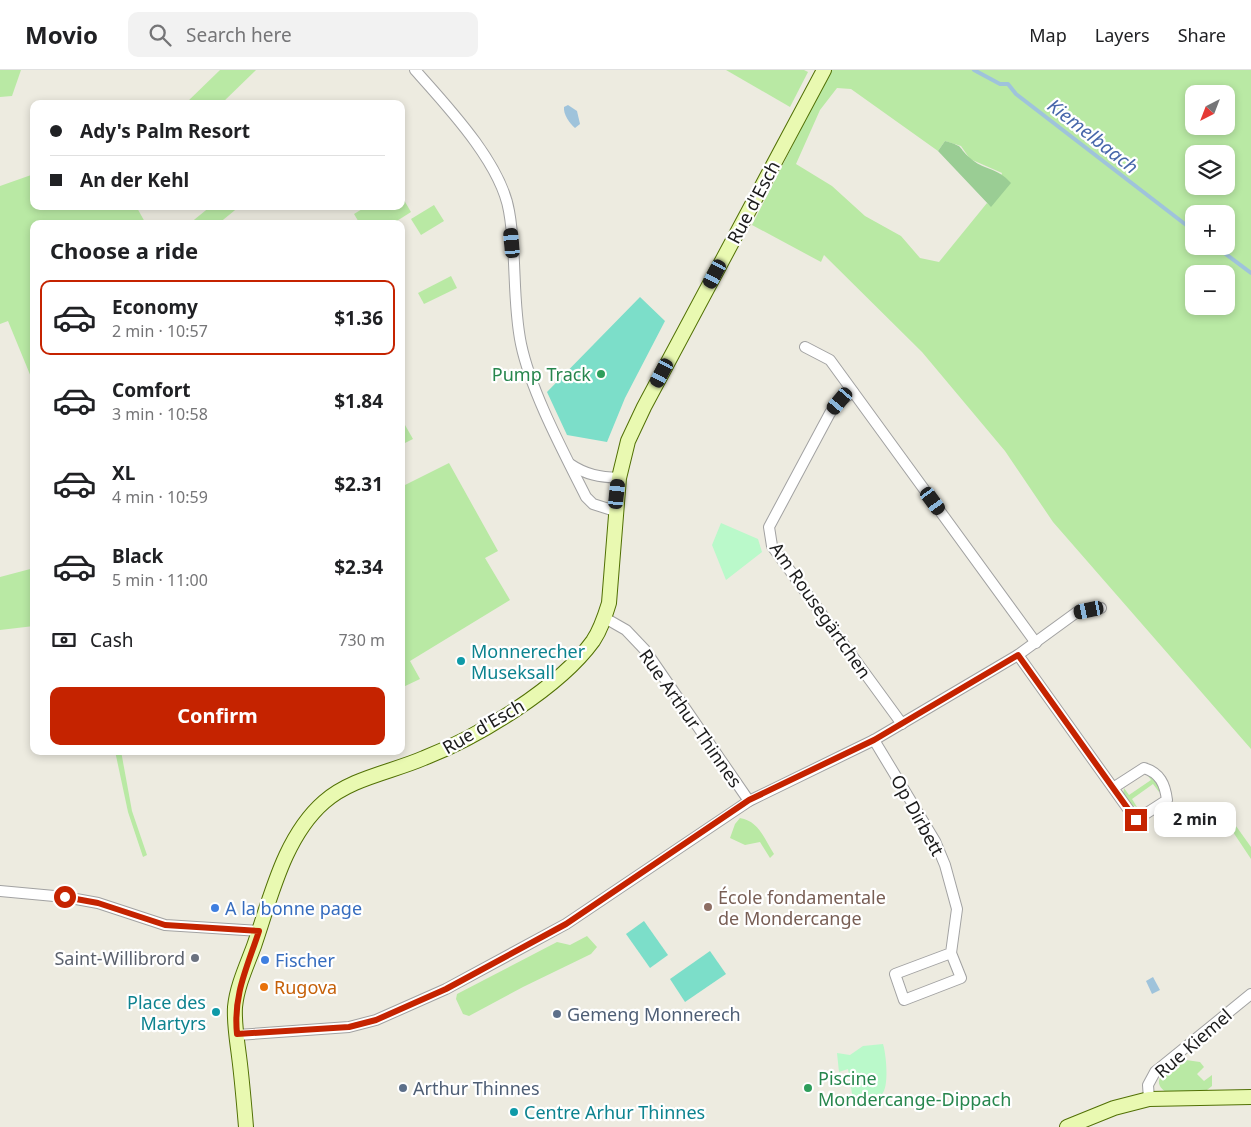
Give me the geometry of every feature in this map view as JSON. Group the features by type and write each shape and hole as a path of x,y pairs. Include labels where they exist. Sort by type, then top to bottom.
{"main road":[{"name":"Rue d'Esch","path":"246,1127 235,1008 238,992 259,931 294,839 307,818 326,800 347,787 461,742 496,722 528,700 578,658 593,640 605,618 609,603 615,510 619,478 628,441 644,407 824,70"},
{"path":"1067,1127 1114,1108 1149,1099 1251,1097"}],"street":[{"path":"415,70 476,144 496,177 509,209 520,342 536,392 586,497 593,504 615,510"},
{"path":"805,347 830,360 1036,642"},
{"name":"Am Rousegärtchen","path":"853,392 840,401 830,413 770,526 769,537 772,546 902,724"},
{"path":"569,464 589,474 619,478"},
{"path":"749,800 874,740 902,724 1018,655 1077,612 1101,608"},
{"name":"Rue Arthur Thinnes","path":"237,1034 349,1027 402,1010 446,989 566,924 749,800 646,650 626,630 605,618"},
{"path":"1018,655 1113,788 1136,820 1167,800 1166,787 1155,771 1144,768 1113,788"},
{"name":"Op Dirbett","path":"874,740 935,841 945,865 957,909 952,953 961,978 904,1000 895,974 952,953"},
{"path":"0,891 65,897 90,902 165,925 259,931"},
{"name":"Rue Kiemel","path":"1149,1099 1148,1085 1155,1072 1251,994"}],"green space":[{"path":"0,70 21,70 12,96 0,97"},
{"path":"220,70 256,70 225,100 189,100"},
{"path":"726,70 804,70 808,72 790,107"},
{"path":"831,70 1251,70 1251,749 1053,522 1005,451 922,352 824,255 821,262 752,225","holes":["837,88 851,89 938,151 945,141 961,146 970,159 1002,173 991,206 987,203 939,262 920,258 901,236 865,216 832,186 796,164 820,110"]},
{"path":"945,141 959,146 975,162 1001,174 1011,183 991,207 938,151"},
{"path":"30,175 30,210 138,210 144,220 30,220 30,375 8,321 0,324 0,186"},
{"path":"405,202 411,212 398,220 358,220 354,214 360,210 405,210"},
{"path":"434,205 444,221 421,235 411,219"},
{"path":"206,210 235,210 223,220 194,220"},
{"path":"451,276 457,288 424,304 418,293"},
{"path":"405,425 413,439 405,443"},
{"path":"449,463 498,551 485,558 510,600 410,661 420,679 405,686 405,485"},
{"path":"721,523 758,539 762,552 726,580 712,545"},
{"path":"30,569 30,626 0,630 0,577"},
{"path":"116,755 122,755 132,811 147,855 143,857 128,812"},
{"path":"1149,772 1161,787 1159,792 1153,784 1132,799 1137,807 1131,805 1123,794 1124,788 1129,795 1151,780 1146,773"},
{"path":"740,818 752,823 761,832 774,854 770,858 760,842 745,845 730,838 735,824"},
{"path":"1236,826 1251,847 1251,859 1231,829"},
{"path":"587,936 597,947 591,954 469,1016 463,1014 456,999 457,994 557,942 570,945"},
{"path":"883,1044 886,1071 884,1091 875,1098 853,1100 848,1069 839,1072 837,1053 850,1055 863,1046"},
{"path":"1179,1059 1200,1062 1204,1067 1197,1074 1204,1081 1212,1075 1212,1086 1207,1090 1166,1092 1161,1088 1159,1083 1162,1074"}],"shaded area":[{"path":"568,105 577,111 580,124 575,128 565,113 564,107"},
{"name":"Pump Track","path":"640,297 665,321 625,398 607,442 567,435 547,392"},
{"path":"644,921 668,955 650,968 626,934"},
{"path":"710,951 726,974 685,1002 670,979"},
{"path":"1153,977 1160,990 1152,994 1146,981"}],"waterway":[{"name":"Kiemelbaach","path":"974,70 1000,84 1008,84 1016,94 1185,224"},
{"name":"Kiemelbaach","path":"1227,255 1251,273"}],"place":[{"name":"Pump Track","path":"601,374"},
{"name":"Monnerecher Museksall","path":"461,661"},
{"name":"École fondamentale de Mondercange","path":"708,907"},
{"name":"A la bonne page","path":"215,908"},
{"name":"Saint-Willibrord","path":"195,958"},
{"name":"Fischer","path":"265,960"},
{"name":"Rugova","path":"264,987"},
{"name":"Place des Martyrs","path":"216,1012"},
{"name":"Gemeng Monnerech","path":"557,1014"},
{"name":"Arthur Thinnes","path":"403,1088"},
{"name":"Piscine Mondercange-Dippach","path":"808,1088"},
{"name":"Centre Arhur Thinnes","path":"514,1112"}],"route":[{"path":"65,897 98,903 165,925 259,931 238,992 235,1008 237,1034 349,1027 376,1020 413,1005 518,952 566,924 749,800 874,740 1018,655 1136,820"}]}
